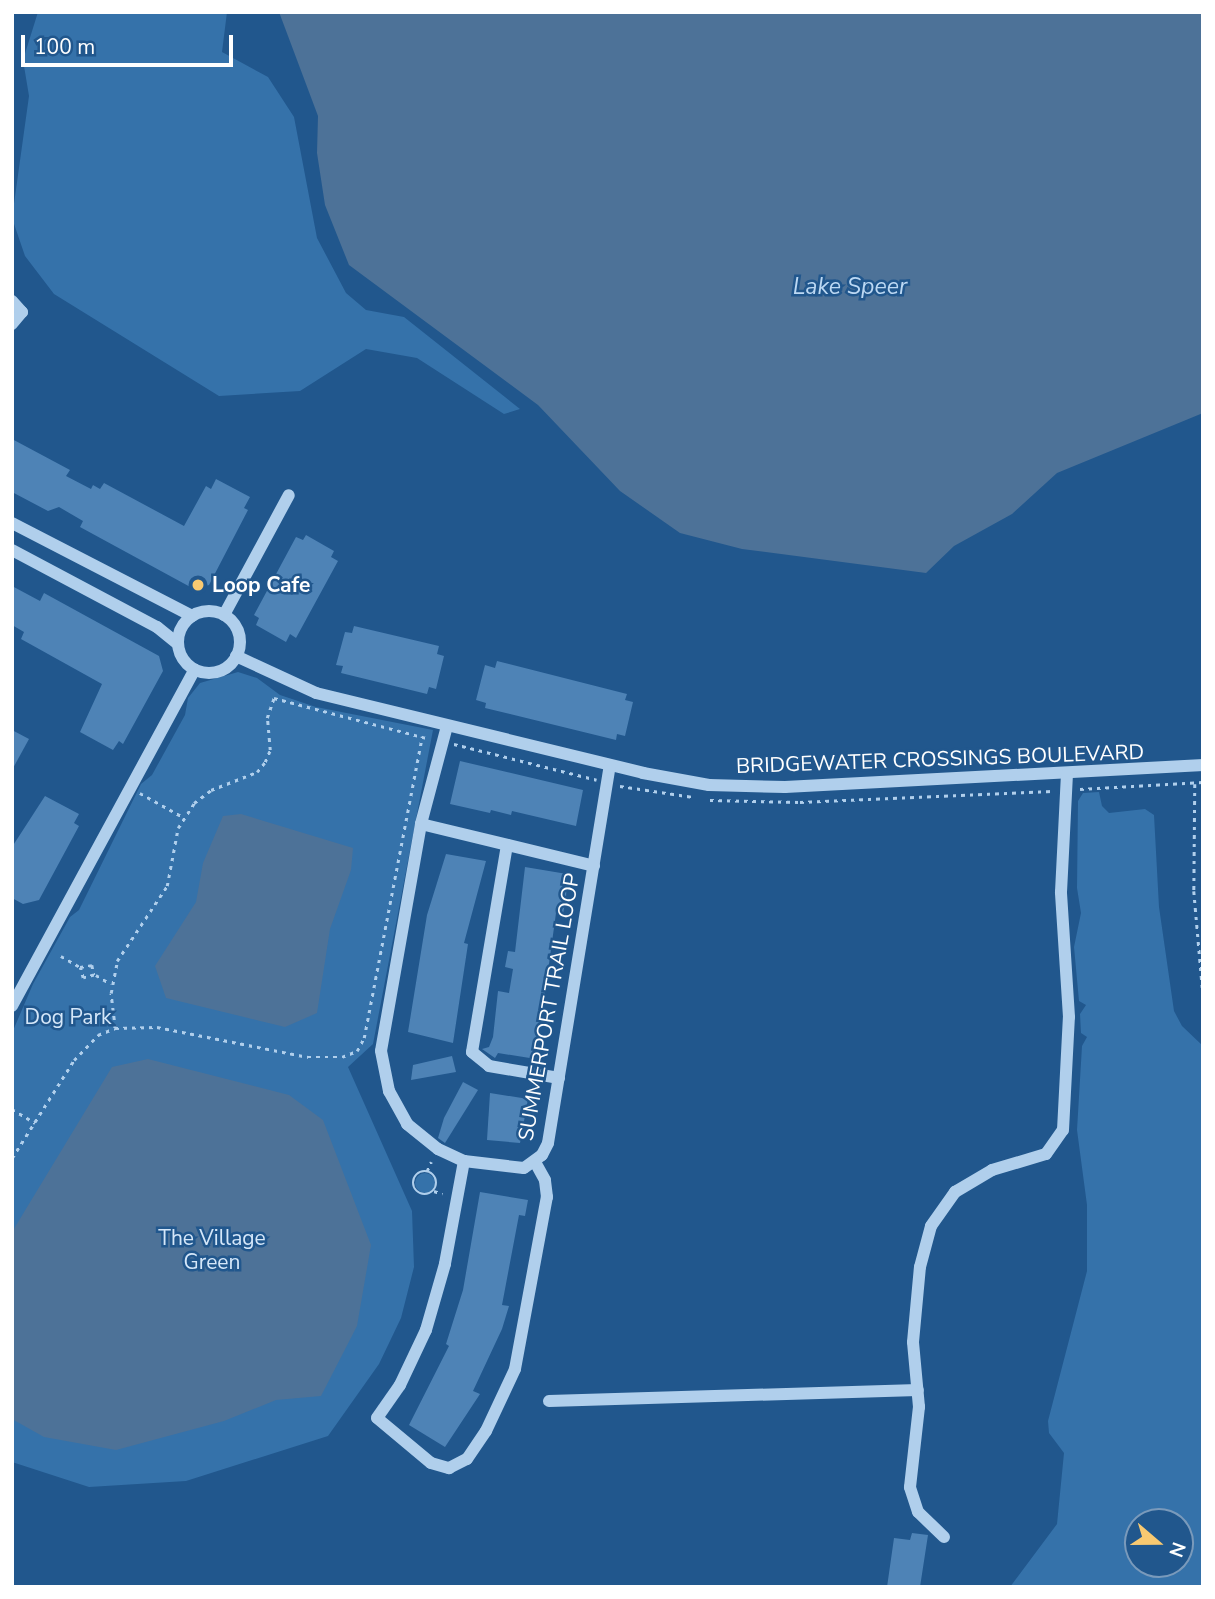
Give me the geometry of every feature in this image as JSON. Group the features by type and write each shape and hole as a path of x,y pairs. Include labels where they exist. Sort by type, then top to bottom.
{"street":[{"path":"12,301 22,312 12,324"},
{"path":"224,615 289,495"},
{"path":"12,523 168,607 192,616"},
{"path":"12,550 157,627 178,643"},
{"path":"208,611 224,615 239,633 236,656 218,671 195,669 183,658 178,643 181,628 192,616 208,611"},
{"name":"BRIDGEWATER CROSSINGS BOULEVARD","path":"236,656 316,693 669,779 743,787 1067,774 1203,765"},
{"path":"12,1006 195,669"},
{"name":"SUMMERPORT TRAIL LOOP","path":"447,726 421,824 383,1028 383,1072 407,1124 438,1149 464,1161 511,1169 535,1162 548,1143 610,766"},
{"path":"944,1537 918,1512 911,1496 918,1390 914,1313 923,1253 938,1213 978,1175 1046,1154 1063,1130 1069,1017 1061,901 1067,774"},
{"path":"421,824 594,866"},
{"path":"507,845 472,1052 489,1066 559,1078"},
{"path":"464,1161 445,1264 426,1330 400,1385 377,1418 439,1467 449,1468 467,1459 503,1402 524,1335 547,1197 545,1180 535,1162"},
{"path":"549,1401 918,1390"}],"path":[{"path":"12,1158 86,1045 115,1028 166,1028 244,1048 308,1057 342,1057 357,1051 364,1038 422,737 274,698 267,718 270,750 265,762 257,772 211,790 183,817 167,886 121,951 111,984 115,1028"},
{"path":"1195,782 1194,902 1203,993"},
{"path":"130,788 183,817"},
{"path":"61,957 80,967 92,965 94,975"},
{"path":"80,967 83,978 94,975 111,984"},
{"path":"12,1109 35,1123"},
{"path":"431,1162 427,1171 416,1175 414,1187 423,1195 434,1192 443,1194"},
{"path":"427,1171 437,1181 434,1192"}],"green space":[{"path":"38,12 227,12 222,52 268,77 294,117 317,238 346,293 366,310 404,317 520,409 504,414 417,358 366,349 300,391 219,396 54,294 25,256 12,218 29,96 23,60"},
{"name":"The Village Green","path":"238,672 257,678 280,695 316,707 433,730 373,1044 348,1067 412,1211 414,1267 401,1318 379,1364 328,1436 186,1481 89,1487 12,1462 12,1033 33,984 70,917 79,910 141,784 152,775 185,715 188,698 200,683"},
{"path":"1099,792 1102,806 1109,813 1145,809 1154,815 1159,907 1174,1011 1182,1026 1203,1046 1203,1587 1010,1587 1057,1524 1064,1453 1049,1433 1048,1421 1087,1271 1087,1205 1077,1130 1082,1046 1087,1037 1081,1033 1080,1014 1086,1005 1079,1001 1074,947 1081,913 1077,888 1078,801 1083,793"},
{"path":"425,1173 432,1176 435,1183 432,1190 425,1193 418,1190 415,1183 418,1176"}],"water":[{"name":"Lake Speer","path":"279,12 1203,12 1203,413 1057,473 1012,514 954,546 926,573 742,549 680,533 620,491 538,405 349,265 325,205 317,153 318,116"},
{"path":"241,814 353,848 351,870 330,929 317,1013 285,1027 166,998 155,966 196,902 203,863 223,816"},
{"path":"148,1059 289,1095 323,1120 371,1245 357,1326 321,1396 276,1400 224,1421 116,1450 44,1437 12,1419 12,1232 112,1067"}],"building":[{"path":"12,439 70,470 66,476 91,489 93,485 100,489 104,483 184,526 206,486 211,489 216,479 250,497 244,508 248,510 209,585 194,589 80,527 83,521 59,507 48,511 12,492"},
{"path":"306,535 334,551 331,557 338,561 296,638 290,634 286,642 256,625 259,618 254,615 296,537 303,540"},
{"path":"12,586 40,601 44,593 159,656 163,671 123,744 119,741 113,750 80,732 102,684 21,639 24,632 12,625"},
{"path":"354,626 439,646 437,654 444,656 436,689 429,687 427,694 341,673 343,666 336,665 345,632 352,633"},
{"path":"497,661 627,694 625,700 633,702 625,736 617,734 616,740 485,708 486,703 476,700 485,665 495,668"},
{"path":"12,730 29,739 12,770"},
{"path":"460,761 583,790 576,826 512,811 511,815 491,810 490,813 450,804"},
{"path":"45,796 79,814 74,823 79,826 39,900 23,904 12,898 12,847"},
{"path":"446,854 486,861 464,943 468,944 453,1043 408,1032 427,915"},
{"path":"525,867 567,874 566,898 563,914 556,913 536,1059 498,1053 495,1058 482,1049 489,1047 493,1037 498,991 509,993 513,969 505,967 508,951 515,952"},
{"path":"452,1056 456,1072 411,1080 413,1065"},
{"path":"463,1082 478,1090 445,1143 438,1138 444,1118"},
{"path":"490,1093 528,1099 520,1143 487,1140"},
{"path":"480,1192 528,1200 525,1216 519,1215 502,1305 509,1306 502,1329 473,1391 480,1394 445,1447 409,1425 449,1346 446,1344 463,1290"},
{"path":"912,1533 928,1535 920,1587 887,1587 894,1538 910,1540"}],"place":[{"name":"Loop Cafe","path":"198,585"}],"park label":[{"name":"Dog Park","path":"68,1017"}]}
